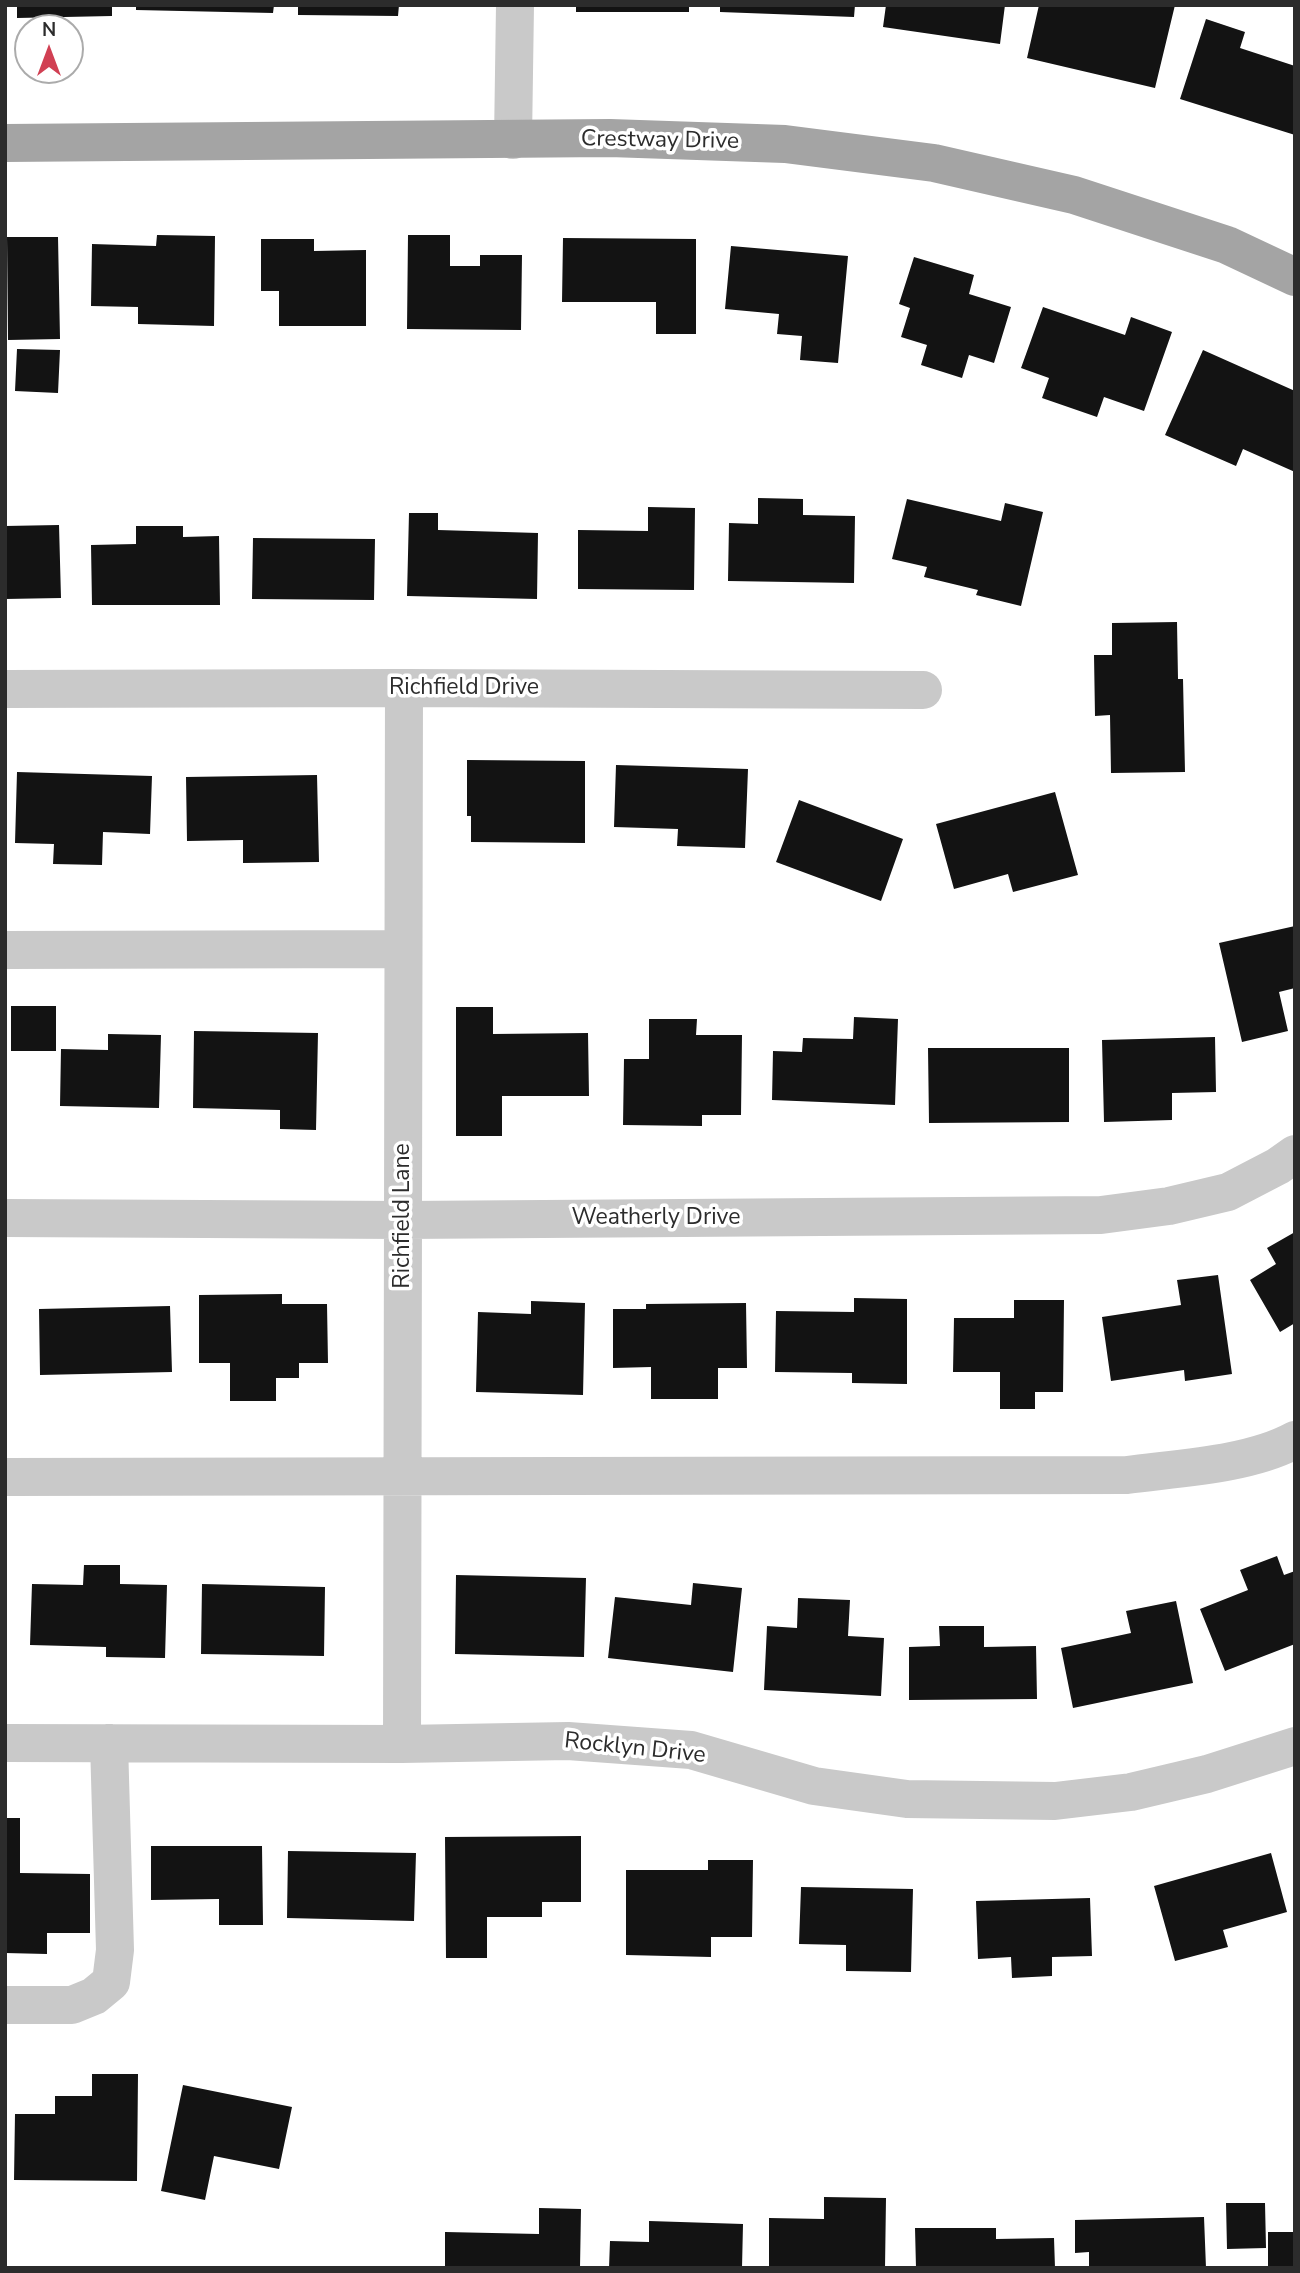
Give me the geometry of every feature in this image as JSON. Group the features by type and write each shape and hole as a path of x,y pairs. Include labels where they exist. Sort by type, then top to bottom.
{"main road":[{"name":"Crestway Drive","path":"5,143 610,138 785,144 934,163 1074,195 1227,245 1295,277"}],"street":[{"path":"513,140 515,5"},
{"name":"Richfield Lane","path":"402,1744 404,688"},
{"name":"Richfield Drive","path":"5,689 923,690"},
{"path":"5,950 402,949"},
{"name":"Weatherly Drive","path":"5,1218 404,1220 1101,1215 1169,1206 1228,1192 1295,1154"},
{"path":"5,1477 1127,1475 1229,1462 1295,1440"},
{"name":"Rocklyn Drive","path":"5,1743 402,1744 568,1741 691,1750 814,1786 893,1797 1055,1801 1131,1792 1206,1774 1295,1746"},
{"path":"5,2005 72,2005 94,1996 111,1982 116,1950 109,1743"}],"building":[{"path":"17,5 112,5 112,16 17,14"},
{"path":"136,5 274,5 273,13 136,10"},
{"path":"298,5 399,5 398,16 298,15"},
{"path":"576,5 689,5 689,12 576,12"},
{"path":"720,5 855,5 854,17 720,12"},
{"path":"886,5 1005,5 1000,44 883,27"},
{"path":"1039,5 1175,5 1155,88 1027,58"},
{"path":"1206,19 1245,32 1240,48 1295,66 1295,135 1180,99"},
{"path":"157,235 215,236 214,326 138,324 138,307 91,306 92,244 156,246"},
{"path":"408,235 450,235 450,266 480,266 480,255 522,255 521,330 407,329"},
{"path":"7,237 58,237 60,339 8,340"},
{"path":"563,238 696,239 696,334 656,334 656,302 562,302"},
{"path":"261,239 314,239 314,251 366,250 366,326 279,326 279,291 261,291"},
{"path":"731,246 848,256 838,363 800,360 802,336 777,334 779,314 725,309"},
{"path":"914,257 974,275 969,294 1011,307 994,363 969,355 962,378 921,365 927,345 901,337 910,308 899,304"},
{"path":"1043,307 1125,335 1131,317 1172,332 1144,411 1104,397 1097,417 1042,398 1049,378 1021,368"},
{"path":"17,349 60,350 58,393 15,391"},
{"path":"1203,350 1295,391 1295,472 1243,449 1236,466 1165,435"},
{"path":"758,498 803,499 803,515 855,516 854,583 728,581 729,523 758,524"},
{"path":"907,499 1001,521 1005,503 1043,512 1021,606 976,595 978,590 924,577 927,567 892,559"},
{"path":"648,507 695,508 694,590 578,589 578,530 648,531"},
{"path":"409,513 438,513 438,530 538,533 537,599 407,596"},
{"path":"59,525 61,598 5,599 5,526"},
{"path":"136,526 183,526 183,537 219,536 220,605 92,605 91,545 136,544"},
{"path":"253,538 375,539 374,600 252,599"},
{"path":"1177,622 1178,679 1183,679 1185,772 1111,773 1110,715 1095,716 1094,655 1112,655 1112,623"},
{"path":"467,760 585,761 585,843 471,842 471,816 467,816"},
{"path":"616,765 748,769 745,848 677,846 678,829 614,827"},
{"path":"17,772 152,776 150,834 103,832 102,865 53,864 54,844 15,843"},
{"path":"317,775 319,862 243,863 243,840 187,841 186,777"},
{"path":"1055,792 1078,875 1013,892 1008,874 954,889 936,824"},
{"path":"799,800 903,839 881,901 776,862"},
{"path":"1295,926 1295,988 1279,992 1288,1031 1242,1042 1219,943"},
{"path":"11,1006 56,1006 56,1051 11,1051"},
{"path":"456,1007 493,1007 493,1034 588,1033 589,1096 502,1096 502,1136 456,1136"},
{"path":"854,1017 898,1019 895,1105 772,1100 773,1051 802,1052 803,1038 853,1039"},
{"path":"649,1019 697,1019 696,1035 742,1035 741,1115 702,1115 702,1126 623,1125 624,1059 649,1059"},
{"path":"194,1031 318,1033 316,1130 280,1129 280,1110 193,1108"},
{"path":"108,1034 161,1035 159,1108 60,1106 61,1049 108,1050"},
{"path":"1215,1037 1216,1092 1172,1093 1172,1120 1104,1122 1102,1040"},
{"path":"928,1048 1069,1048 1069,1122 929,1123"},
{"path":"1295,1232 1295,1323 1280,1332 1250,1280 1276,1264 1267,1248"},
{"path":"1218,1275 1232,1374 1185,1381 1184,1370 1111,1381 1102,1317 1181,1305 1177,1280"},
{"path":"282,1294 282,1304 327,1304 328,1363 299,1363 299,1378 276,1378 276,1401 230,1401 230,1363 199,1363 199,1295"},
{"path":"854,1298 907,1299 907,1384 852,1383 852,1373 775,1372 776,1311 854,1312"},
{"path":"1014,1300 1064,1300 1063,1392 1035,1392 1035,1409 1000,1409 1000,1372 953,1372 954,1318 1014,1318"},
{"path":"531,1301 585,1303 583,1395 476,1392 478,1312 531,1314"},
{"path":"746,1303 747,1368 718,1368 718,1399 651,1399 651,1367 613,1368 613,1309 646,1309 646,1304"},
{"path":"170,1306 172,1372 40,1375 39,1309"},
{"path":"1277,1556 1284,1575 1295,1571 1295,1644 1225,1671 1200,1609 1248,1590 1240,1570"},
{"path":"84,1565 120,1565 120,1584 167,1585 165,1658 106,1657 106,1647 30,1645 32,1584 83,1585"},
{"path":"456,1575 586,1578 584,1657 455,1654"},
{"path":"693,1583 742,1588 733,1672 608,1658 615,1597 691,1605"},
{"path":"202,1584 325,1587 324,1656 201,1654"},
{"path":"798,1598 850,1600 848,1636 884,1638 881,1696 764,1690 767,1626 797,1628"},
{"path":"1176,1601 1193,1683 1073,1708 1061,1648 1131,1633 1126,1611"},
{"path":"939,1626 984,1626 984,1647 1036,1646 1037,1699 909,1700 909,1647 940,1646"},
{"path":"5,1818 20,1818 20,1873 90,1874 90,1933 47,1933 47,1954 5,1953"},
{"path":"581,1836 581,1902 542,1902 542,1917 487,1917 487,1958 446,1958 445,1837"},
{"path":"151,1846 262,1846 263,1925 219,1925 219,1899 151,1900"},
{"path":"288,1851 416,1853 414,1921 287,1918"},
{"path":"1271,1853 1287,1912 1223,1930 1228,1947 1175,1961 1154,1886"},
{"path":"708,1860 753,1860 752,1937 711,1937 711,1957 626,1955 626,1870 708,1870"},
{"path":"801,1887 913,1889 911,1972 846,1971 846,1945 799,1944"},
{"path":"1090,1898 1092,1956 1052,1957 1052,1976 1012,1978 1011,1957 978,1959 976,1901"},
{"path":"92,2074 138,2074 137,2181 14,2180 15,2114 55,2114 55,2096 92,2096"},
{"path":"183,2085 292,2107 279,2169 214,2156 205,2200 161,2191"},
{"path":"824,2197 886,2198 885,2268 769,2268 769,2218 824,2219"},
{"path":"1226,2203 1265,2203 1266,2248 1227,2249"},
{"path":"539,2208 581,2209 580,2268 445,2268 445,2232 539,2234"},
{"path":"1204,2217 1206,2268 1089,2268 1089,2252 1075,2253 1075,2220"},
{"path":"649,2221 743,2224 742,2268 609,2268 610,2241 649,2242"},
{"path":"915,2228 996,2228 996,2239 1054,2238 1055,2268 916,2268"},
{"path":"1268,2232 1295,2232 1295,2268 1268,2268"}]}
